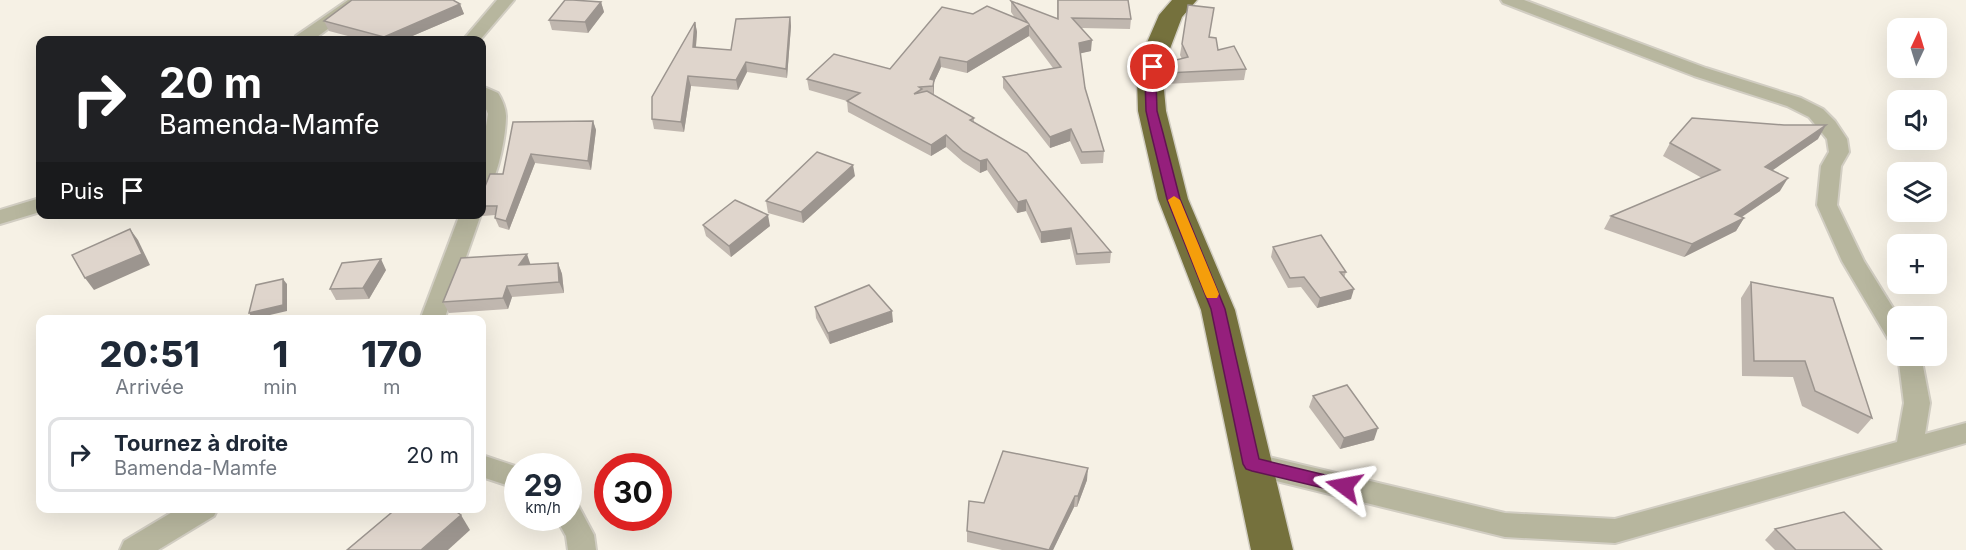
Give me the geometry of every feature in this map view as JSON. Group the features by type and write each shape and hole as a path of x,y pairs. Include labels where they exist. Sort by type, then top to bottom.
{"highway":[{"path":"1185,0 1171,15 1155,54 1150,79 1152,111 1173,199 1218,309 1272,550"}],"street":[{"path":"308,36 359,0"},
{"path":"474,36 506,0"},
{"path":"1509,0 1700,72 1794,102 1816,113 1837,139 1839,152 1831,166 1827,205 1853,261 1887,318"},
{"path":"486,94 491,97 498,114 486,170"},
{"path":"0,217 36,206"},
{"path":"434,315 469,219"},
{"path":"1909,449 1917,403 1911,366"},
{"path":"1252,464 1505,525 1615,531 1966,433"},
{"path":"486,467 504,473"},
{"path":"134,550 196,513"},
{"path":"578,531 582,550"}],"building":[{"path":"352,0 453,0 460,4 386,36 324,21"},
{"path":"565,0 601,2 585,22 549,20"},
{"path":"1058,0 1128,0 1131,19 1072,18 1092,40 1079,43 1085,88 1104,151 1082,152 1071,129 1050,137 1003,77 1061,67 1029,25 967,62 940,57 930,79 934,80 933,86 919,87 922,89 914,94 927,91 974,118 970,120 1027,153 1111,252 1077,254 1071,228 1041,232 1026,200 1018,202 987,159 980,161 963,151 946,135 931,145 847,101 860,93 807,79 834,54 890,69 942,7 973,14 987,6 1028,23 1011,1 1058,19"},
{"path":"1188,5 1214,8 1209,37 1216,38 1218,50 1234,46 1246,69 1167,73 1168,62 1188,57 1182,44"},
{"path":"790,17 786,69 746,62 736,80 688,76 681,122 652,119 652,97 695,22 693,47 731,50 736,19"},
{"path":"1692,118 1784,125 1826,125 1765,167 1788,178 1735,214 1744,218 1692,244 1611,216 1720,170 1670,143"},
{"path":"593,121 588,161 531,154 506,221 495,218 497,206 486,206 486,184 490,174 503,174 513,122"},
{"path":"817,152 853,165 801,212 766,201"},
{"path":"735,200 768,215 729,246 703,225"},
{"path":"130,229 142,254 85,278 72,255"},
{"path":"1321,235 1346,272 1340,272 1354,289 1320,298 1304,277 1290,278 1273,247"},
{"path":"527,254 519,265 558,263 559,282 507,286 503,298 443,302 461,258"},
{"path":"381,259 363,288 330,289 342,263"},
{"path":"283,279 283,305 249,313 256,285"},
{"path":"1751,282 1833,298 1872,418 1815,391 1805,361 1754,361"},
{"path":"869,285 892,311 828,333 815,307"},
{"path":"1347,385 1378,428 1344,438 1313,396"},
{"path":"1003,451 1088,468 1078,496 1075,496 1049,550 967,531 969,501 984,503"},
{"path":"1844,512 1882,550 1796,550 1775,529"},
{"path":"391,513 458,513 461,515 421,550 347,550"}],"slow traffic":[{"path":"1174,200 1212,294"}],"route":[{"path":"1153,67 1150,79 1152,111 1173,199 1218,309 1252,464 1344,486"}]}
